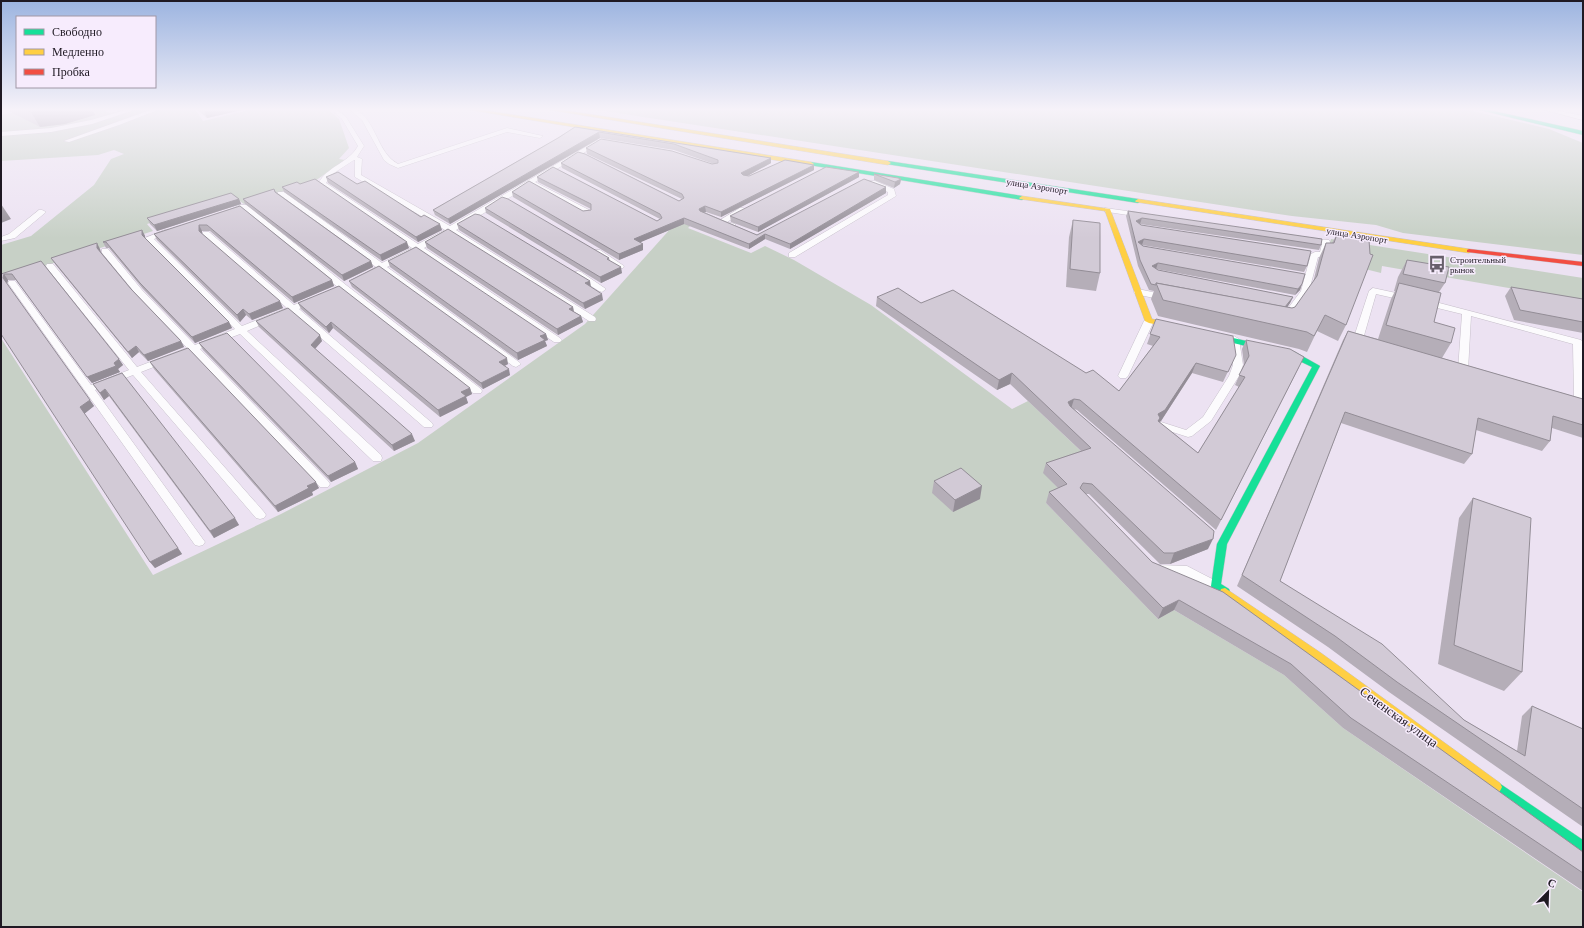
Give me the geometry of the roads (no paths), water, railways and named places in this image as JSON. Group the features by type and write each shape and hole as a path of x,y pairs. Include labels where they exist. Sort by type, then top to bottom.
{"street":[{"path":"737,152 1108,210 1149,321 1292,354 1316,366 1219,541 1216,586"},
{"name":"улица Аэропорт","path":"823,152 1501,256"},
{"path":"1501,256 1583,264"},
{"path":"1501,256 1583,272"},
{"name":"Сеченская улица","path":"1216,586 1317,656 1397,716 1583,848"}],"lane":[{"path":"359,152 354,158 323,180 322,184 557,340"},
{"path":"383,152 391,164 398,166 439,152"},
{"path":"362,277 451,230 530,183 557,170 580,152"},
{"path":"577,154 588,157"},
{"path":"354,158 360,159 357,176 451,230 592,319"},
{"path":"775,166 785,160"},
{"path":"817,174 824,170 827,166"},
{"path":"792,255 892,196 891,191 864,180 872,174"},
{"path":"530,183 537,185 588,213"},
{"path":"281,194 516,364"},
{"path":"502,199 512,202"},
{"path":"222,214 244,207 342,287 477,391"},
{"path":"739,229 718,220 748,208"},
{"path":"1108,210 1147,216"},
{"path":"1,240 12,236 42,212"},
{"path":"475,215 484,218"},
{"path":"178,229 149,238 241,330 376,458"},
{"path":"206,234 428,425"},
{"path":"1276,319 1284,320 1294,299 1305,290 1305,277 1311,254 1324,255 1326,242 1303,239"},
{"path":"593,250 620,266"},
{"path":"105,251 139,292 324,484"},
{"path":"50,266 135,371 260,515"},
{"path":"569,269 602,289"},
{"path":"12,283 199,542"},
{"path":"1373,345 1358,340 1373,291 1467,312 1578,342 1578,397"},
{"path":"1138,292 1176,300"},
{"path":"89,389 321,297"},
{"path":"1463,370 1467,312"},
{"path":"1123,376 1149,321"},
{"path":"1162,425 1188,434 1207,419 1234,376 1238,365 1234,340"},
{"path":"1151,565 1156,570 1187,571 1216,586"}],"place":[{"name":"Строительный рынок","path":"1437,264"}]}
